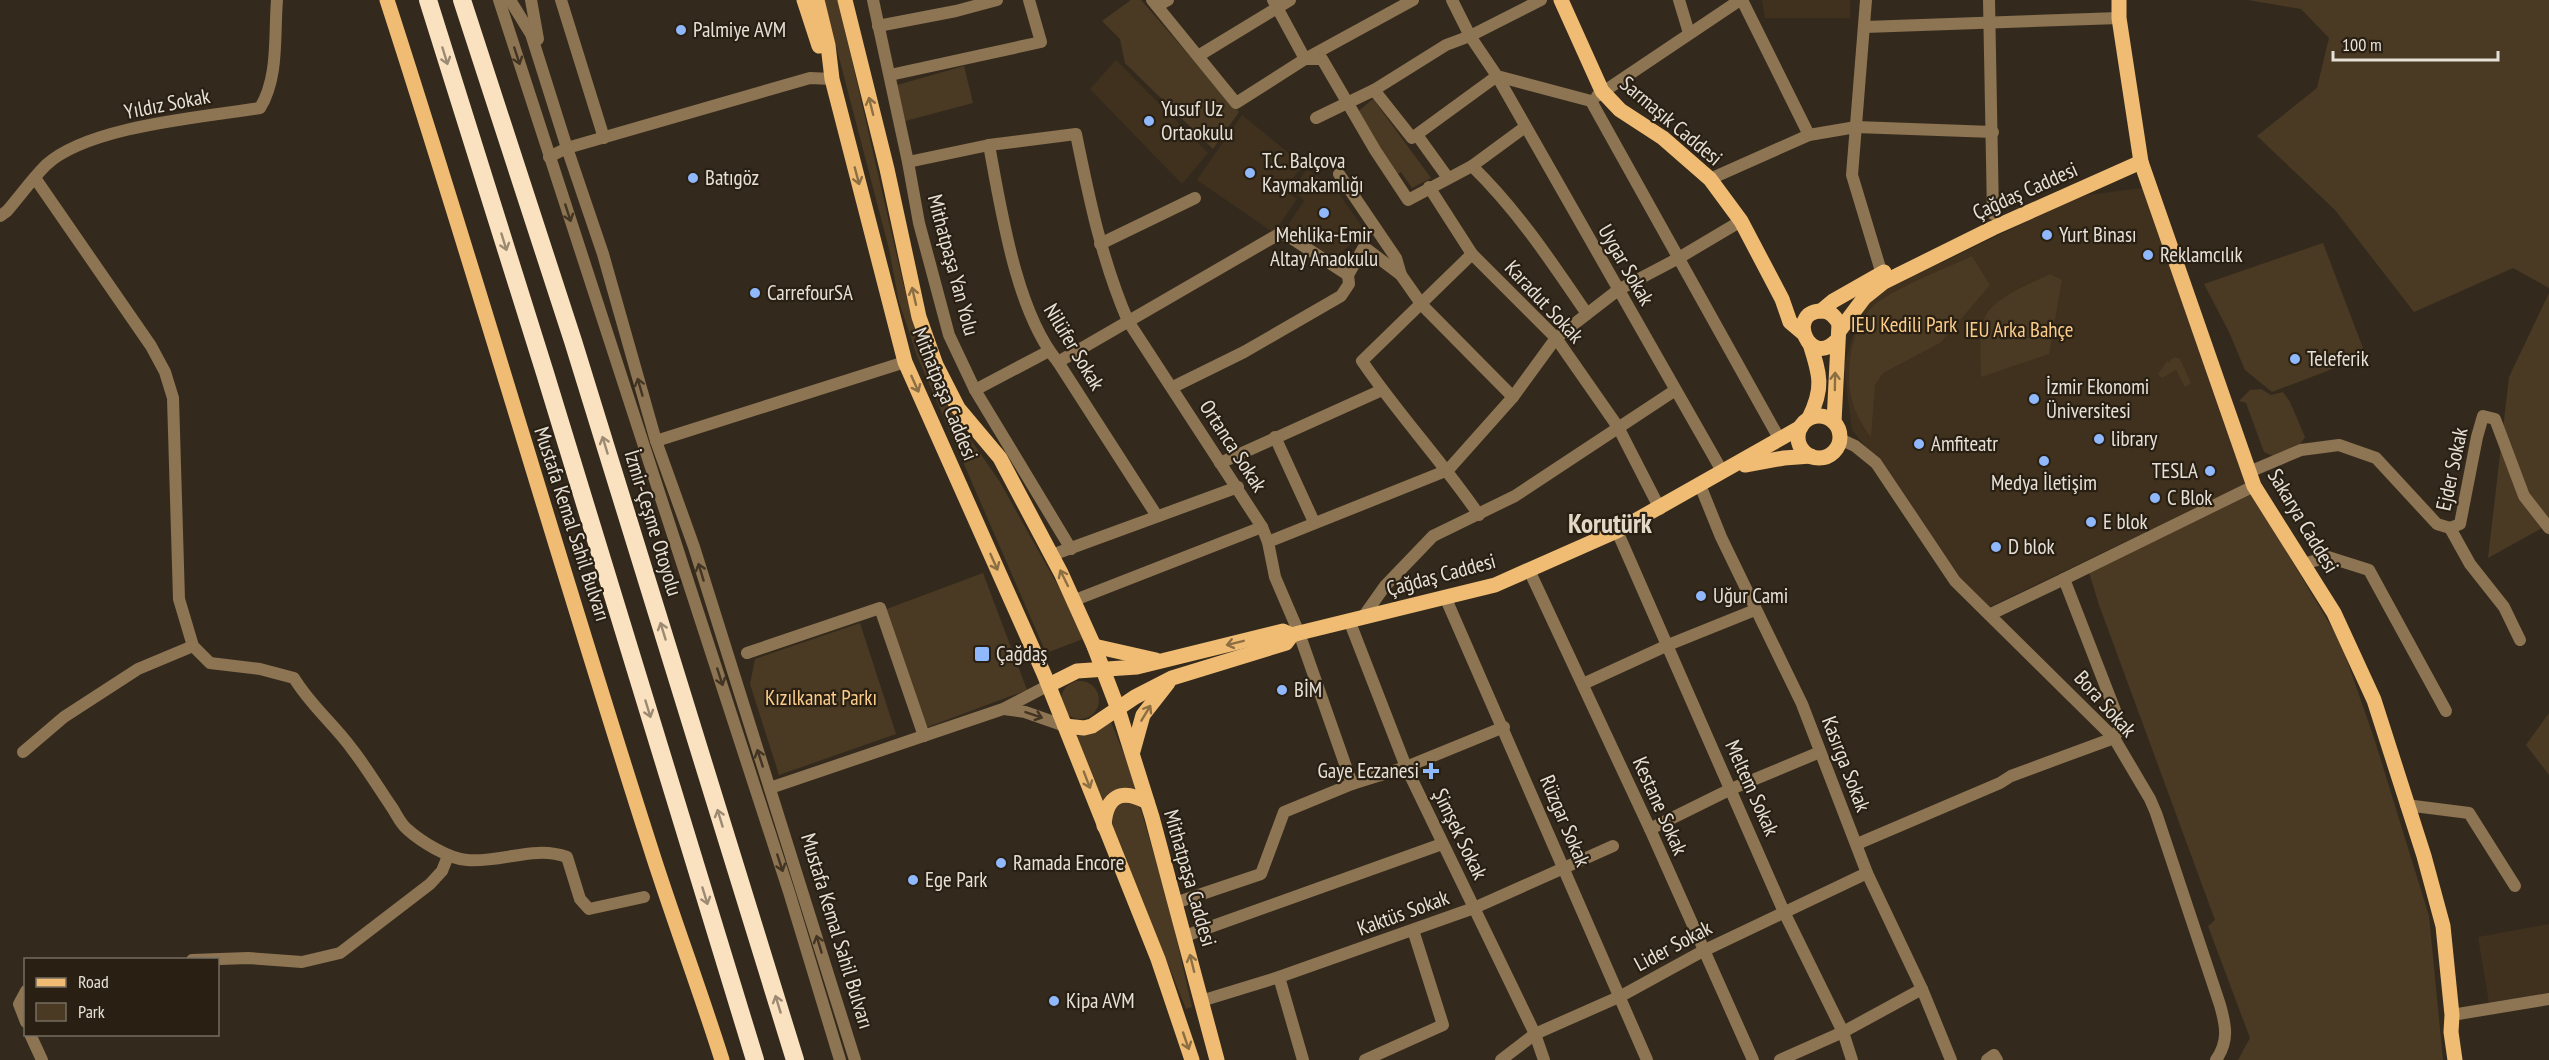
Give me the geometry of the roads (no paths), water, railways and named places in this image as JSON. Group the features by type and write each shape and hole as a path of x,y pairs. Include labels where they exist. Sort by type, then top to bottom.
{"highway":[{"path":"428,0 549,384 755,1060"},
{"name":"İzmir-Çeşme Otoyolu","path":"462,0 573,341 795,1060"}],"main road":[{"name":"Mustafa Kemal Sahil Bulvarı","path":"387,0 442,169 506,387 649,844 722,1060"},
{"path":"804,0 820,51 832,79"},
{"name":"Mithatpaşa Caddesi","path":"817,0 828,45 832,79 905,362 1048,685"},
{"name":"Mithatpaşa Caddesi","path":"845,0 887,169 919,317 936,365 958,408 1000,458 1075,600 1103,670"},
{"name":"Sarmaşık Caddesi","path":"1561,0 1602,91 1620,110 1663,138 1710,179 1741,221 1782,299 1790,322 1807,338"},
{"name":"Sakarya Caddesi","path":"2119,0 2119,18 2141,162 2251,479 2334,613 2374,700 2424,856 2444,926 2455,1060"},
{"name":"Çağdaş Caddesi","path":"1815,313 1833,301 1882,277 1927,259 2141,162"},
{"name":"Çağdaş Caddesi","path":"1838,335 1882,277"},
{"name":"Sarmaşık Caddesi","path":"1782,299 1797,311 1815,313"},
{"path":"1805,423 1822,416 1834,422 1838,427 1840,439 1835,451 1824,457 1811,456 1801,447 1799,433 1817,402 1821,384 1803,327 1815,313 1832,314 1838,335 1834,422"},
{"path":"1807,338 1821,348 1832,345 1838,335"},
{"name":"Çağdaş Caddesi","path":"1103,670 1162,662 1283,631 1295,634 1495,585 1617,531 1660,509 1722,471 1780,440 1805,423"},
{"name":"Çağdaş Caddesi","path":"1722,471 1777,459 1811,456"},
{"name":"Çağdaş Caddesi","path":"1118,709 1148,689 1172,678 1286,643 1295,634"},
{"path":"1094,646 1162,662"},
{"path":"1065,726 1084,728 1092,726 1118,709 1103,670 1077,671 1048,685 1158,959 1192,1060"},
{"path":"1133,754 1143,715 1172,678"},
{"name":"Mithatpaşa Caddesi","path":"1118,709 1176,903 1217,1060"},
{"path":"1104,826 1107,809 1114,798 1127,794 1147,802"}],"street":[{"name":"Yıldız Sokak","path":"0,216 8,211 47,164 78,145 150,124 261,108 269,94 276,39 277,0"},
{"name":"Mustafa Kemal Sahil Bulvarı","path":"499,0 778,858 840,1060"},
{"path":"510,0 531,34 542,64"},
{"path":"531,0 542,64"},
{"path":"561,0 604,138"},
{"name":"Mithatpaşa Yan Yolu","path":"873,0 919,223 949,335 975,390 1071,549"},
{"path":"878,26 956,11 997,0"},
{"path":"890,75 1041,42 1029,0"},
{"path":"1198,56 1275,4 1290,0"},
{"path":"1159,2 1236,103 1305,58 1413,0"},
{"name":"Uygar Sokak","path":"1452,0 1470,36 1497,76 1674,391 1722,471"},
{"path":"1509,0 1515,13"},
{"path":"1316,118 1374,90 1446,45 1470,36 1541,0"},
{"path":"1679,0 1689,33"},
{"path":"1590,101 1741,0 1809,135"},
{"path":"1866,0 1852,175 1882,277"},
{"path":"1989,0 1993,214"},
{"path":"1275,4 1305,58"},
{"path":"1865,27 2119,18"},
{"path":"1305,58 1322,59 1408,200 1472,166 1524,127"},
{"name":"Mustafa Kemal Sahil Bulvarı","path":"542,64 567,148 603,254 656,441 694,547 855,1060"},
{"path":"1374,90 1412,138 1497,76 1590,101 1780,440"},
{"path":"549,157 567,148 810,78 832,79"},
{"path":"1601,124 1620,110"},
{"path":"1710,179 1809,135 1856,127 1993,132"},
{"name":"Ortanca Sokak","path":"989,145 1076,134 1100,244 1114,289 1128,321 1262,527 1268,542 1275,577 1295,634 1353,784"},
{"path":"1417,135 1448,177"},
{"path":"908,162 989,145"},
{"name":"Nilüfer Sokak","path":"989,145 1010,247 1027,305 1049,351 1157,516"},
{"path":"1472,166 1504,197 1531,231 1587,314"},
{"path":"1339,174 1396,258 1401,275 1422,305 1513,397"},
{"path":"35,178 152,346 165,372 173,398 179,599 193,646 210,663 261,669 294,678 312,706 332,724 353,750 406,828 448,856 468,860 508,858 542,852 556,853 567,857 580,899 589,909 644,897"},
{"name":"Karadut Sokak","path":"1429,187 1472,254 1556,339 1618,427 1660,509"},
{"path":"1100,244 1195,198"},
{"path":"1268,542 1448,470 1513,397 1556,339 1618,290 1677,259 1741,221"},
{"path":"1058,362 1279,234 1288,236 1348,275"},
{"path":"1173,387 1244,352 1341,296 1349,284 1348,275 1364,248 1401,275"},
{"path":"1472,254 1362,361 1382,390 1448,470 1479,515"},
{"path":"975,390 1049,351"},
{"path":"656,441 905,362"},
{"path":"1220,463 1382,390"},
{"path":"1356,618 1433,536 1515,496 1674,391"},
{"name":"Ejder Sokak","path":"1991,614 2064,579 2301,450 2339,445 2376,458 2437,524 2450,528 2460,524 2483,416 2495,419 2524,496 2549,528"},
{"path":"1275,437 1314,522"},
{"name":"Bora Sokak","path":"1840,439 1856,446 1876,463 1955,581 1991,614 2114,738 2156,813 2220,1005 2227,1036 2223,1050 2216,1060"},
{"name":"Kasırga Sokak","path":"1700,485 1720,537 1802,704 1867,873 1922,989 1951,1060"},
{"path":"1052,555 1238,487"},
{"path":"1075,600 1262,527"},
{"path":"2450,528 2470,564 2504,607 2520,640"},
{"name":"Meltem Sokak","path":"1617,531 1784,912 1843,1032 1852,1060"},
{"path":"2303,564 2328,556 2370,570 2445,711"},
{"name":"Kestane Sokak","path":"1529,570 1650,829 1752,1060"},
{"path":"1857,844 2000,783 2011,776 2114,738 2121,726 2064,579"},
{"name":"Rüzgar Sokak","path":"1446,598 1647,1060"},
{"path":"747,653 880,608 924,736"},
{"path":"1583,684 1668,645 1755,610"},
{"name":"Şimşek Sokak","path":"1356,618 1406,767 1535,1034 1544,1060"},
{"path":"23,752 64,717 138,669 193,646"},
{"path":"770,789 1003,709 1048,685"},
{"path":"1003,709 1025,712 1065,726"},
{"path":"1176,903 1261,874 1284,812 1353,784 1406,767 1504,727"},
{"path":"1650,829 1731,789 1820,752"},
{"path":"2406,805 2469,813 2515,886"},
{"path":"1185,936 1442,844"},
{"name":"Kaktüs Sokak","path":"1201,1001 1279,977 1474,908 1613,846"},
{"path":"219,959 248,958 302,962 340,953 430,884 442,871 448,856"},
{"name":"Lider Sokak","path":"1501,1060 1535,1034 1621,996 1703,951 1867,873"},
{"path":"1365,1060 1443,1025 1413,930"},
{"path":"1279,977 1303,1060"},
{"path":"1780,1060 1843,1032 1922,989"},
{"path":"24,992 19,1004 24,1017"},
{"path":"2452,1015 2549,999"},
{"path":"30,1036 42,1060"},
{"path":"1987,1060 1994,1055 1997,1060"}],"place":[{"name":"Palmiye AVM","path":"681,30"},
{"name":"Yusuf Uz Ortaokulu","path":"1149,121"},
{"name":"T.C. Balçova Kaymakamlığı","path":"1250,173"},
{"name":"Batıgöz","path":"693,178"},
{"name":"Mehlika-Emir Altay Anaokulu","path":"1324,213"},
{"name":"Yurt Binası","path":"2047,235"},
{"name":"Reklamcılık","path":"2148,255"},
{"name":"CarrefourSA","path":"755,293"},
{"name":"Teleferik","path":"2295,359"},
{"name":"İzmir Ekonomi Üniversitesi","path":"2034,399"},
{"name":"library","path":"2099,439"},
{"name":"Amfiteatr","path":"1919,444"},
{"name":"Medya İletişim","path":"2044,461"},
{"name":"TESLA","path":"2210,471"},
{"name":"C Blok","path":"2155,498"},
{"name":"E blok","path":"2091,522"},
{"name":"D blok","path":"1996,547"},
{"name":"Uğur Cami","path":"1701,596"},
{"name":"Çağdaş","path":"982,654"},
{"name":"BİM","path":"1282,690"},
{"name":"Gaye Eczanesi","path":"1431,771"},
{"name":"Ramada Encore","path":"1001,863"},
{"name":"Ege Park","path":"913,880"},
{"name":"Kipa AVM","path":"1054,1001"}],"district":[{"name":"Korutürk","path":"1610,524"}],"park label":[{"name":"IEU Kedili Park","path":"1904,325"},
{"name":"IEU Arka Bahçe","path":"2019,330"},
{"name":"Kızılkanat Parkı","path":"821,698"}]}
